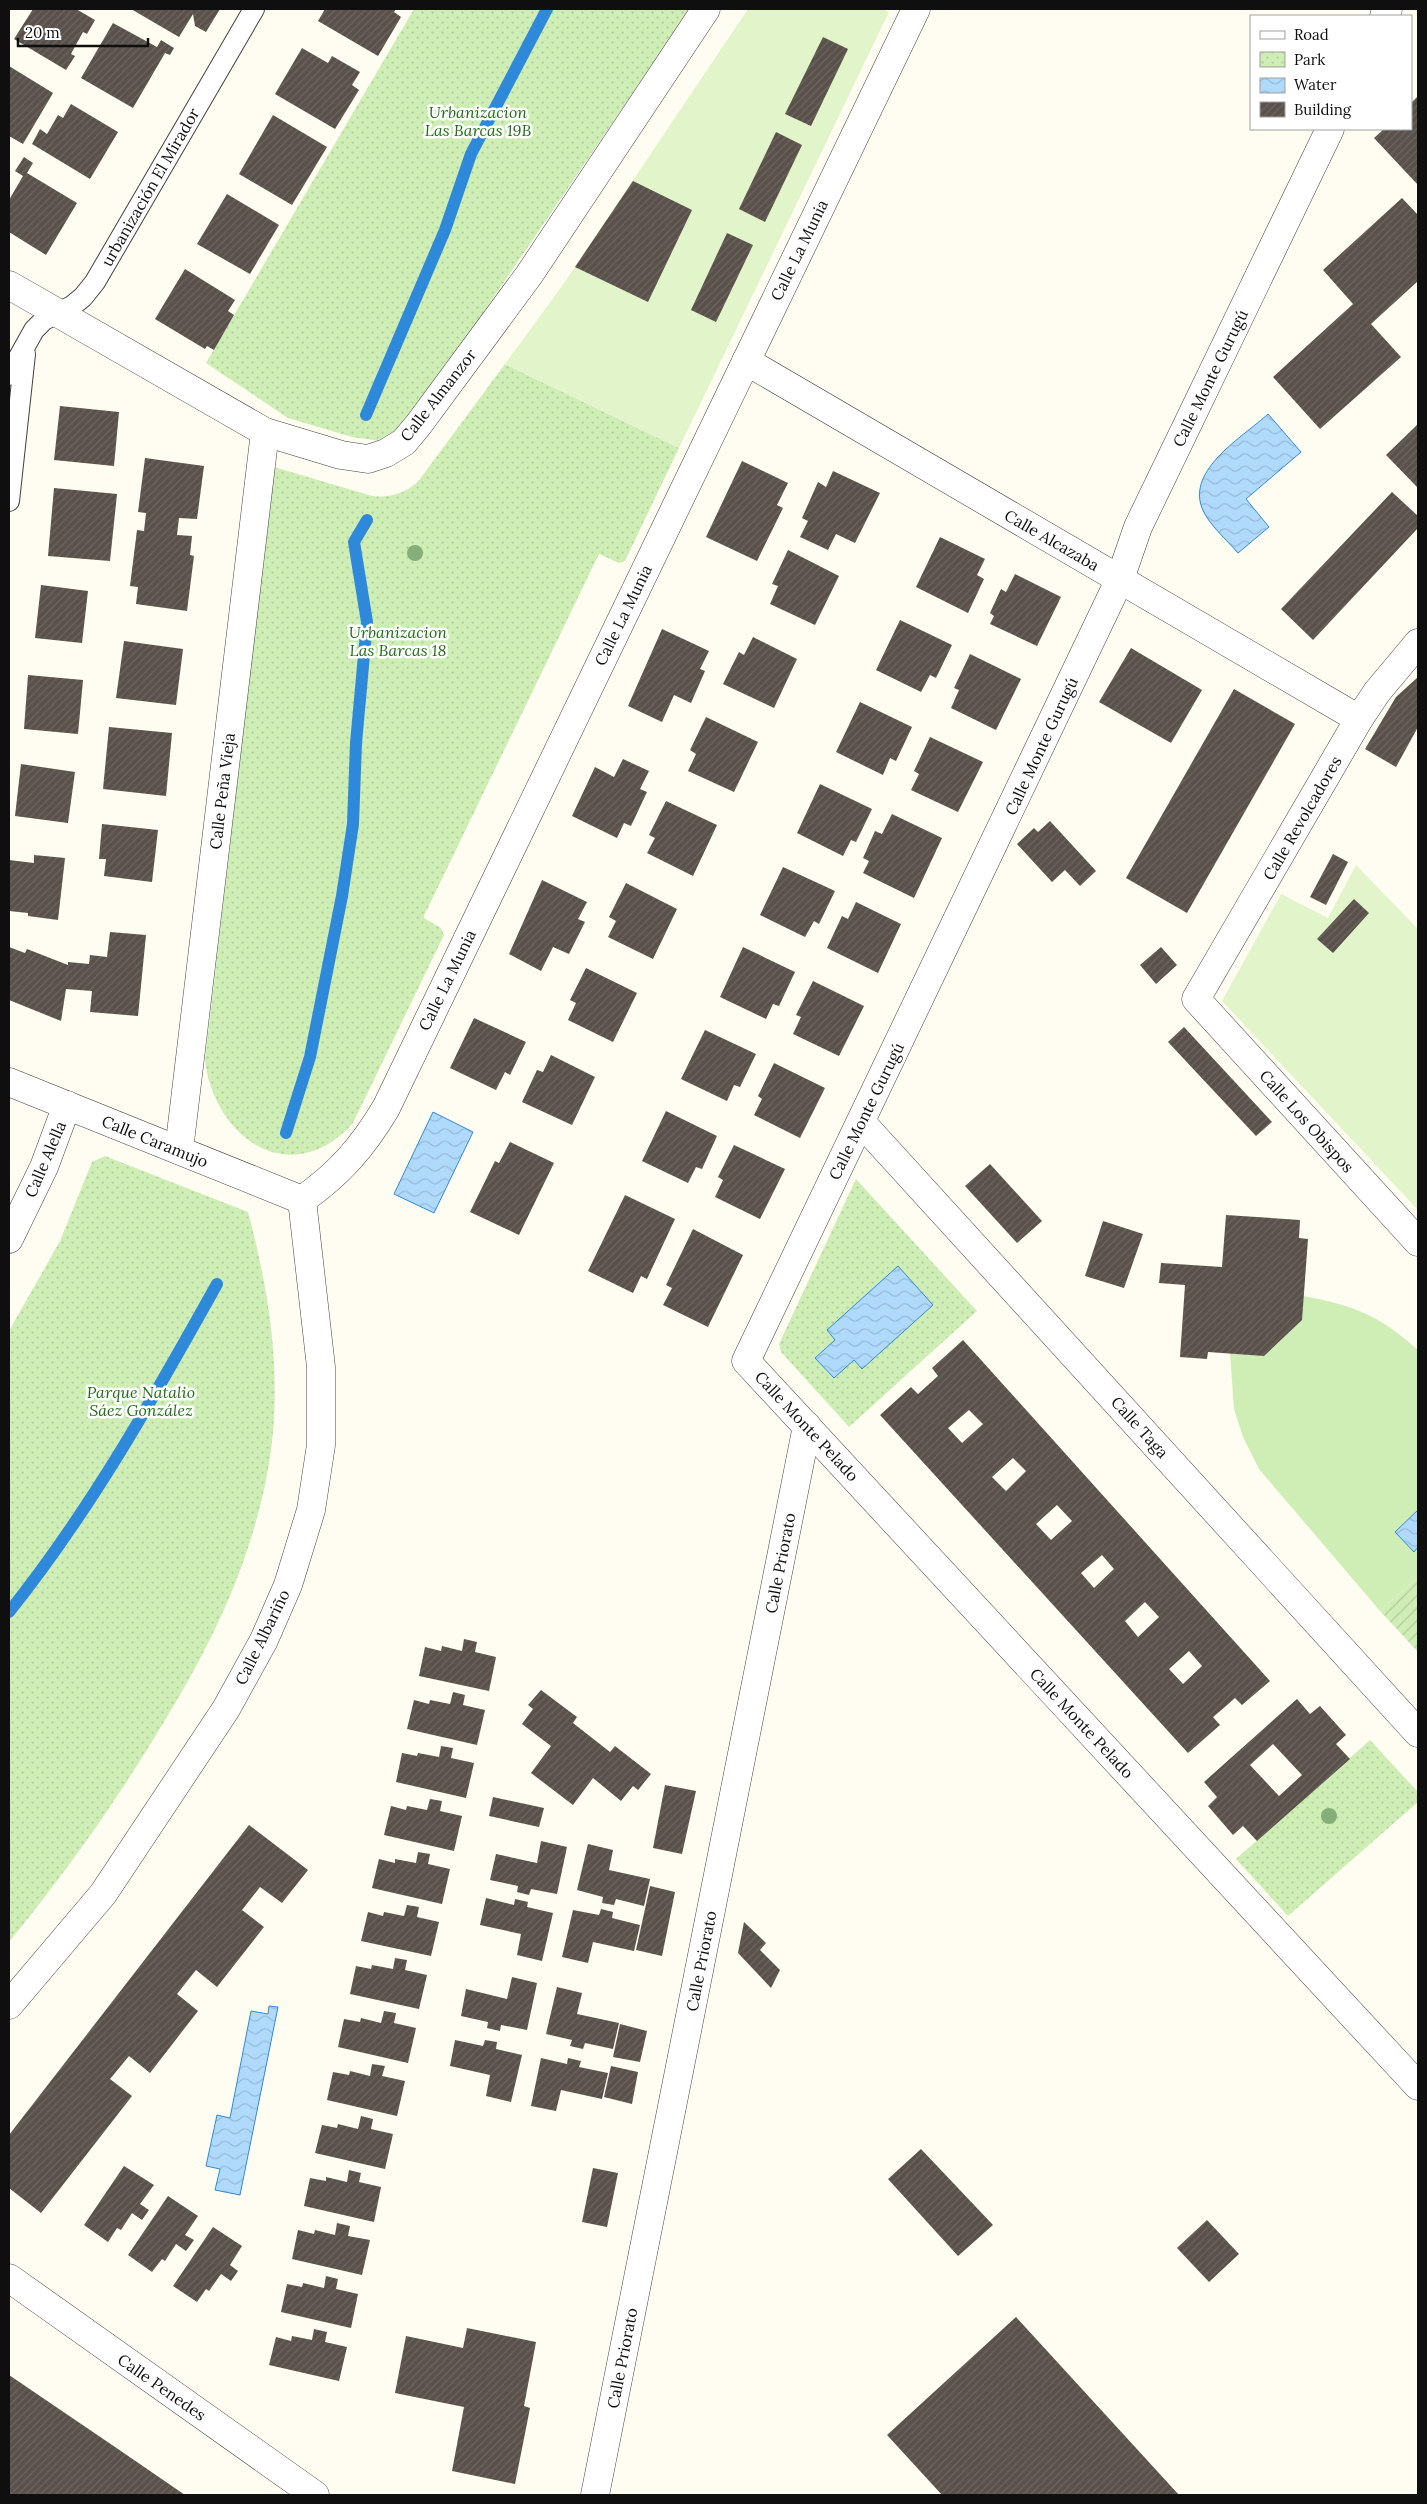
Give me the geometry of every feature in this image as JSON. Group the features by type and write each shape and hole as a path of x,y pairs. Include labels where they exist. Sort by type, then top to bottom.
{"street":[{"name":"Calle Almanzor","path":"9,285 265,432 340,455 368,459 386,453 404,442 529,275 706,9"},
{"name":"Calle La Munia","path":"302,1200 338,1173 357,1153 386,1108 916,9"},
{"name":"Calle Monte Gurugú","path":"746,1361 1120,579 1138,527 1330,130"},
{"name":"Calle Alcazaba","path":"746,361 1359,719"},
{"name":"Calle Peña Vieja","path":"179,1150 265,432"},
{"name":"Calle Revolcadores","path":"1196,999 1359,719 1377,692 1418,643"},
{"name":"Calle Los Obispos","path":"1196,999 1418,1242"},
{"name":"Calle Caramujo","path":"9,1082 302,1200"},
{"name":"Calle Alella","path":"9,1239 44,1167 67,1105"},
{"name":"Calle Taga","path":"861,1122 1418,1733"},
{"name":"Calle Albariño","path":"9,2006 102,1894 226,1709 264,1640 288,1585 311,1510 321,1445 321,1367 302,1200"},
{"name":"Calle Monte Pelado","path":"746,1361 1418,2086"},
{"name":"Calle Priorato","path":"595,2495 807,1426"},
{"name":"Calle Penedes","path":"9,2278 315,2495"}],"lane":[{"name":"urbanización El Mirador","path":"9,375 34,330 44,320 83,297 95,282 254,9"},
{"name":"urbanización El Mirador","path":"9,501 26,347"}],"green space":[{"name":"Urbanizacion Las Barcas 19B","path":"414,9 690,9 474,326 399,432 380,441 352,437 288,418 206,363"},
{"path":"748,9 882,9 889,12 679,448 505,364 562,286"},
{"name":"Urbanizacion Las Barcas 18","path":"505,364 679,448 625,561 619,563 599,554 424,916 424,918 441,928 444,935 353,1123 329,1143 305,1153 281,1154 259,1147 239,1132 223,1112 211,1088 205,1060 274,467 372,496 392,495 404,491 420,479"},
{"path":"1356,865 1418,929 1418,1210 1222,1001 1281,894 1328,918"},
{"name":"Parque Natalio Sáez González","path":"105,1156 248,1212 263,1274 272,1337 275,1400 273,1432 261,1503 250,1541 238,1577 206,1647 169,1715 116,1798 64,1872 9,1942 9,1331 60,1241 92,1162"},
{"path":"856,1179 977,1311 849,1427 781,1352 779,1344"},
{"path":"1303,1296 1337,1303 1378,1320 1418,1350 1418,1577 1380,1611 1259,1469 1243,1437 1234,1409 1230,1353"},
{"path":"1418,1577 1418,1652 1380,1611"},
{"path":"1370,1740 1418,1792 1418,1802 1288,1916 1236,1859"}],"water":[{"path":"1268,414 1301,452 1246,499 1269,527 1238,553 1218,532 1202,508 1200,494 1202,480 1220,455"},
{"path":"433,1112 473,1132 434,1213 394,1194"},
{"path":"898,1266 933,1305 862,1369 854,1360 834,1378 815,1358 835,1340 827,1330"},
{"path":"1418,1510 1418,1547 1414,1552 1395,1532"},
{"path":"269,2006 278,2007 240,2195 215,2190 220,2169 206,2166 217,2115 230,2118 251,2011 268,2014"}],"building":[{"path":"33,9 76,9 95,20 87,34 83,32 71,54 75,56 66,70 14,39"},
{"path":"131,9 220,9 206,32 195,26 193,14 179,37"},
{"path":"325,9 396,9 394,12 401,17 378,56 318,21"},
{"path":"113,23 157,47 161,40 174,48 170,55 165,53 133,108 81,78"},
{"path":"823,37 848,49 811,126 785,114"},
{"path":"302,48 328,63 332,56 360,72 352,85 359,90 335,129 275,94"},
{"path":"9,66 53,93 23,144 9,136"},
{"path":"1418,96 1418,185 1374,138 1383,130 1412,130 1412,102"},
{"path":"71,104 118,132 90,179 32,144 40,129 47,134 58,115 63,118"},
{"path":"273,115 327,147 292,205 239,174"},
{"path":"776,132 802,145 765,222 739,209"},
{"path":"24,157 33,163 27,173 77,203 46,255 9,232 9,200 23,176 15,171"},
{"path":"633,181 692,210 648,302 575,267"},
{"path":"227,194 279,225 250,274 197,244"},
{"path":"1402,198 1418,215 1418,281 1371,324 1401,357 1320,429 1273,377 1353,304 1323,270"},
{"path":"727,233 753,245 716,322 691,310"},
{"path":"185,269 235,300 228,311 234,315 214,350 207,346 205,349 155,319"},
{"path":"60,406 119,412 114,466 54,460"},
{"path":"1418,424 1418,488 1386,455"},
{"path":"145,458 204,466 197,519 179,518 177,535 192,536 190,555 194,556 187,611 136,604 138,587 130,586 137,530 144,531 146,513 138,512"},
{"path":"742,461 788,483 777,505 783,508 757,561 706,537"},
{"path":"833,471 880,493 855,543 836,534 828,550 800,537 808,521 802,518 818,482 826,487"},
{"path":"54,488 117,494 110,561 48,556"},
{"path":"1392,492 1418,516 1418,528 1313,640 1281,609"},
{"path":"940,537 985,559 977,575 984,579 968,613 916,587"},
{"path":"788,550 839,576 815,625 770,604 778,586 772,584"},
{"path":"1015,574 1061,597 1037,646 990,624 994,616 990,613 1001,589 1006,592"},
{"path":"41,585 88,591 82,643 35,638"},
{"path":"900,620 952,645 936,678 930,675 921,692 876,670"},
{"path":"662,629 709,651 700,669 705,671 691,703 674,695 662,722 628,706"},
{"path":"753,637 797,659 774,708 723,684 739,652 744,655"},
{"path":"124,641 183,649 176,705 116,698"},
{"path":"1131,648 1202,690 1171,743 1099,702"},
{"path":"970,654 1021,679 996,730 951,708 959,690 954,688"},
{"path":"28,675 83,680 78,734 24,729"},
{"path":"1418,677 1418,727 1396,767 1365,749 1396,697"},
{"path":"1234,689 1295,724 1187,913 1126,878"},
{"path":"860,702 912,727 896,761 890,758 883,775 836,752"},
{"path":"706,717 758,742 734,792 688,771 696,754 690,750"},
{"path":"109,727 172,733 166,796 103,789"},
{"path":"930,737 983,762 958,812 911,790 919,774 914,771"},
{"path":"623,759 649,771 640,789 647,792 631,826 624,823 617,838 572,816 595,767 614,777"},
{"path":"21,764 75,772 68,823 15,816"},
{"path":"820,784 872,809 856,842 851,840 843,856 797,833"},
{"path":"666,801 717,825 693,876 647,853 655,838 649,835"},
{"path":"892,814 942,838 914,898 863,873 869,861 863,858 875,831 882,834"},
{"path":"1050,821 1096,871 1080,886 1065,870 1052,882 1017,844 1034,828 1038,832"},
{"path":"102,824 158,830 152,882 104,876 106,859 99,859"},
{"path":"1333,854 1348,862 1326,905 1310,897"},
{"path":"34,855 65,858 58,920 9,911 9,860 34,863"},
{"path":"783,867 835,891 819,924 814,921 805,937 760,915"},
{"path":"542,880 587,902 578,919 585,922 569,954 553,947 541,971 509,954"},
{"path":"626,883 677,909 653,959 608,937 616,921 609,917"},
{"path":"1354,899 1369,913 1333,953 1317,939"},
{"path":"856,902 901,924 878,973 827,948 842,916 848,919"},
{"path":"110,932 146,935 138,1016 90,1012 92,991 66,989 61,1021 9,1000 9,947 25,953 27,949 68,965 68,962 89,964 90,955 107,957"},
{"path":"743,947 795,972 779,1006 773,1004 766,1019 720,997"},
{"path":"1161,947 1177,965 1156,984 1140,965"},
{"path":"586,968 637,993 613,1042 568,1020 576,1003 570,1000"},
{"path":"813,981 864,1006 839,1056 793,1034 801,1017 796,1015"},
{"path":"474,1018 526,1042 510,1075 505,1072 496,1090 450,1068"},
{"path":"1184,1027 1272,1122 1256,1136 1168,1042"},
{"path":"705,1030 756,1054 740,1087 734,1085 727,1101 681,1079"},
{"path":"551,1055 595,1077 572,1125 522,1102 537,1070 543,1072"},
{"path":"774,1063 825,1088 800,1138 754,1115 762,1099 758,1096"},
{"path":"666,1111 717,1136 702,1169 696,1167 688,1183 642,1161"},
{"path":"510,1142 554,1163 519,1235 470,1212 495,1161 499,1163"},
{"path":"734,1145 785,1169 760,1219 715,1197 723,1180 718,1177"},
{"path":"990,1164 1042,1221 1017,1243 965,1186"},
{"path":"625,1195 675,1219 647,1279 641,1276 633,1293 588,1271"},
{"path":"1226,1215 1300,1220 1299,1238 1308,1239 1302,1320 1264,1356 1208,1352 1207,1359 1180,1357 1185,1285 1159,1283 1161,1263 1222,1267"},
{"path":"1103,1221 1143,1234 1124,1288 1085,1276"},
{"path":"693,1229 743,1255 708,1327 663,1305 672,1288 666,1285"},
{"path":"963,1340 1270,1681 1242,1705 1235,1698 1213,1717 1220,1725 1188,1753 880,1415 911,1387 918,1394 938,1376 932,1368","holes":["969,1410 983,1424 962,1443 948,1428","1013,1458 1026,1471 1006,1491 992,1477","1057,1505 1072,1521 1051,1540 1036,1524","1102,1555 1114,1569 1094,1588 1081,1573","1145,1602 1159,1617 1138,1637 1125,1621","1189,1651 1202,1666 1183,1684 1169,1669"]},
{"path":"464,1639 477,1642 475,1652 496,1657 489,1691 419,1676 425,1647 441,1651 442,1646 462,1651"},
{"path":"541,1690 577,1717 573,1723 610,1752 615,1746 651,1774 638,1790 633,1786 621,1801 593,1778 573,1805 531,1773 551,1746 522,1724 533,1709 528,1705"},
{"path":"453,1692 465,1695 463,1705 485,1710 477,1745 407,1729 414,1700 429,1704 430,1700 450,1704"},
{"path":"1297,1699 1310,1714 1320,1706 1346,1735 1336,1744 1350,1759 1257,1841 1243,1826 1233,1835 1208,1806 1217,1797 1204,1782","holes":["1273,1744 1302,1775 1279,1796 1250,1765"]},
{"path":"441,1746 453,1748 451,1758 474,1763 466,1798 396,1782 402,1753 417,1756 418,1753 439,1757"},
{"path":"665,1785 696,1791 682,1854 653,1848"},
{"path":"493,1797 544,1808 539,1827 489,1816"},
{"path":"430,1799 442,1801 440,1811 462,1816 454,1851 384,1835 391,1806 406,1810 407,1806 427,1810"},
{"path":"249,1825 308,1870 282,1903 260,1887 242,1910 264,1927 217,1987 196,1970 177,1994 198,2011 150,2073 129,2056 110,2079 132,2096 41,2213 9,2188 9,2135"},
{"path":"541,1841 567,1847 557,1894 531,1889 529,1895 517,1892 518,1886 490,1880 496,1854 537,1863"},
{"path":"588,1844 613,1850 609,1870 650,1879 644,1906 616,1899 614,1905 602,1903 603,1897 577,1890"},
{"path":"418,1852 430,1854 428,1864 450,1869 442,1904 372,1888 379,1859 395,1863 395,1859 416,1863"},
{"path":"650,1886 675,1892 662,1956 636,1950"},
{"path":"486,1898 514,1905 515,1899 528,1902 527,1907 553,1913 542,1961 517,1955 521,1934 480,1925"},
{"path":"407,1905 419,1907 417,1917 439,1922 431,1956 361,1941 368,1912 383,1916 384,1912 404,1916"},
{"path":"601,1909 613,1912 612,1918 640,1925 634,1951 593,1942 588,1963 562,1957 573,1910 599,1915"},
{"path":"744,1922 766,1943 760,1950 780,1970 771,1988 738,1953"},
{"path":"395,1958 407,1960 405,1970 427,1975 419,2009 350,1994 356,1966 371,1969 372,1965 393,1969"},
{"path":"512,1977 537,1983 527,2030 501,2025 500,2031 487,2028 488,2022 461,2016 466,1989 507,1999"},
{"path":"557,1987 582,1993 577,2014 619,2023 613,2049 585,2043 583,2049 570,2046 572,2040 546,2034"},
{"path":"384,2011 396,2013 394,2023 416,2028 408,2063 338,2047 344,2019 360,2022 361,2018 381,2023"},
{"path":"620,2024 647,2031 640,2062 613,2057"},
{"path":"455,2040 483,2046 485,2040 497,2042 496,2049 522,2055 511,2102 486,2096 490,2075 450,2066"},
{"path":"541,2058 567,2064 568,2058 581,2061 579,2067 608,2073 602,2099 561,2090 556,2111 531,2106"},
{"path":"372,2064 385,2066 382,2076 405,2081 397,2116 327,2100 333,2072 349,2075 350,2071 370,2076"},
{"path":"611,2066 638,2072 632,2104 604,2097"},
{"path":"361,2116 373,2119 371,2129 393,2134 385,2169 315,2153 322,2125 337,2128 338,2124 358,2129"},
{"path":"921,2149 993,2225 958,2256 888,2179"},
{"path":"124,2166 154,2185 140,2204 149,2210 142,2220 132,2213 121,2230 117,2228 108,2242 84,2225"},
{"path":"593,2168 618,2173 607,2227 582,2222"},
{"path":"349,2170 361,2173 359,2182 381,2187 374,2222 304,2206 310,2178 326,2181 326,2177 347,2182"},
{"path":"168,2196 198,2216 185,2235 194,2240 186,2251 176,2244 165,2261 162,2259 152,2272 128,2255"},
{"path":"1207,2220 1239,2254 1209,2282 1177,2248"},
{"path":"337,2223 350,2226 348,2236 370,2240 362,2275 292,2259 298,2230 314,2234 315,2230 335,2235"},
{"path":"213,2227 242,2246 230,2265 238,2271 231,2281 221,2274 209,2291 206,2289 197,2302 173,2286"},
{"path":"326,2276 338,2279 336,2289 358,2294 351,2328 281,2312 287,2284 302,2287 303,2283 324,2288"},
{"path":"1016,2317 1179,2495 942,2495 887,2435"},
{"path":"467,2328 536,2342 524,2406 530,2408 515,2484 452,2471 464,2407 395,2393 406,2336 463,2348"},
{"path":"314,2329 327,2332 325,2342 347,2347 339,2381 269,2365 276,2337 291,2341 292,2336 312,2340"},
{"path":"9,2375 118,2449 185,2495 9,2495"}],"waterway":[{"path":"366,415 445,230 471,154 547,9"},
{"path":"286,1133 310,1057 342,896 353,824 356,743 367,622 354,542 367,520"},
{"path":"9,1612 39,1574 94,1494 145,1411 217,1284"}]}
